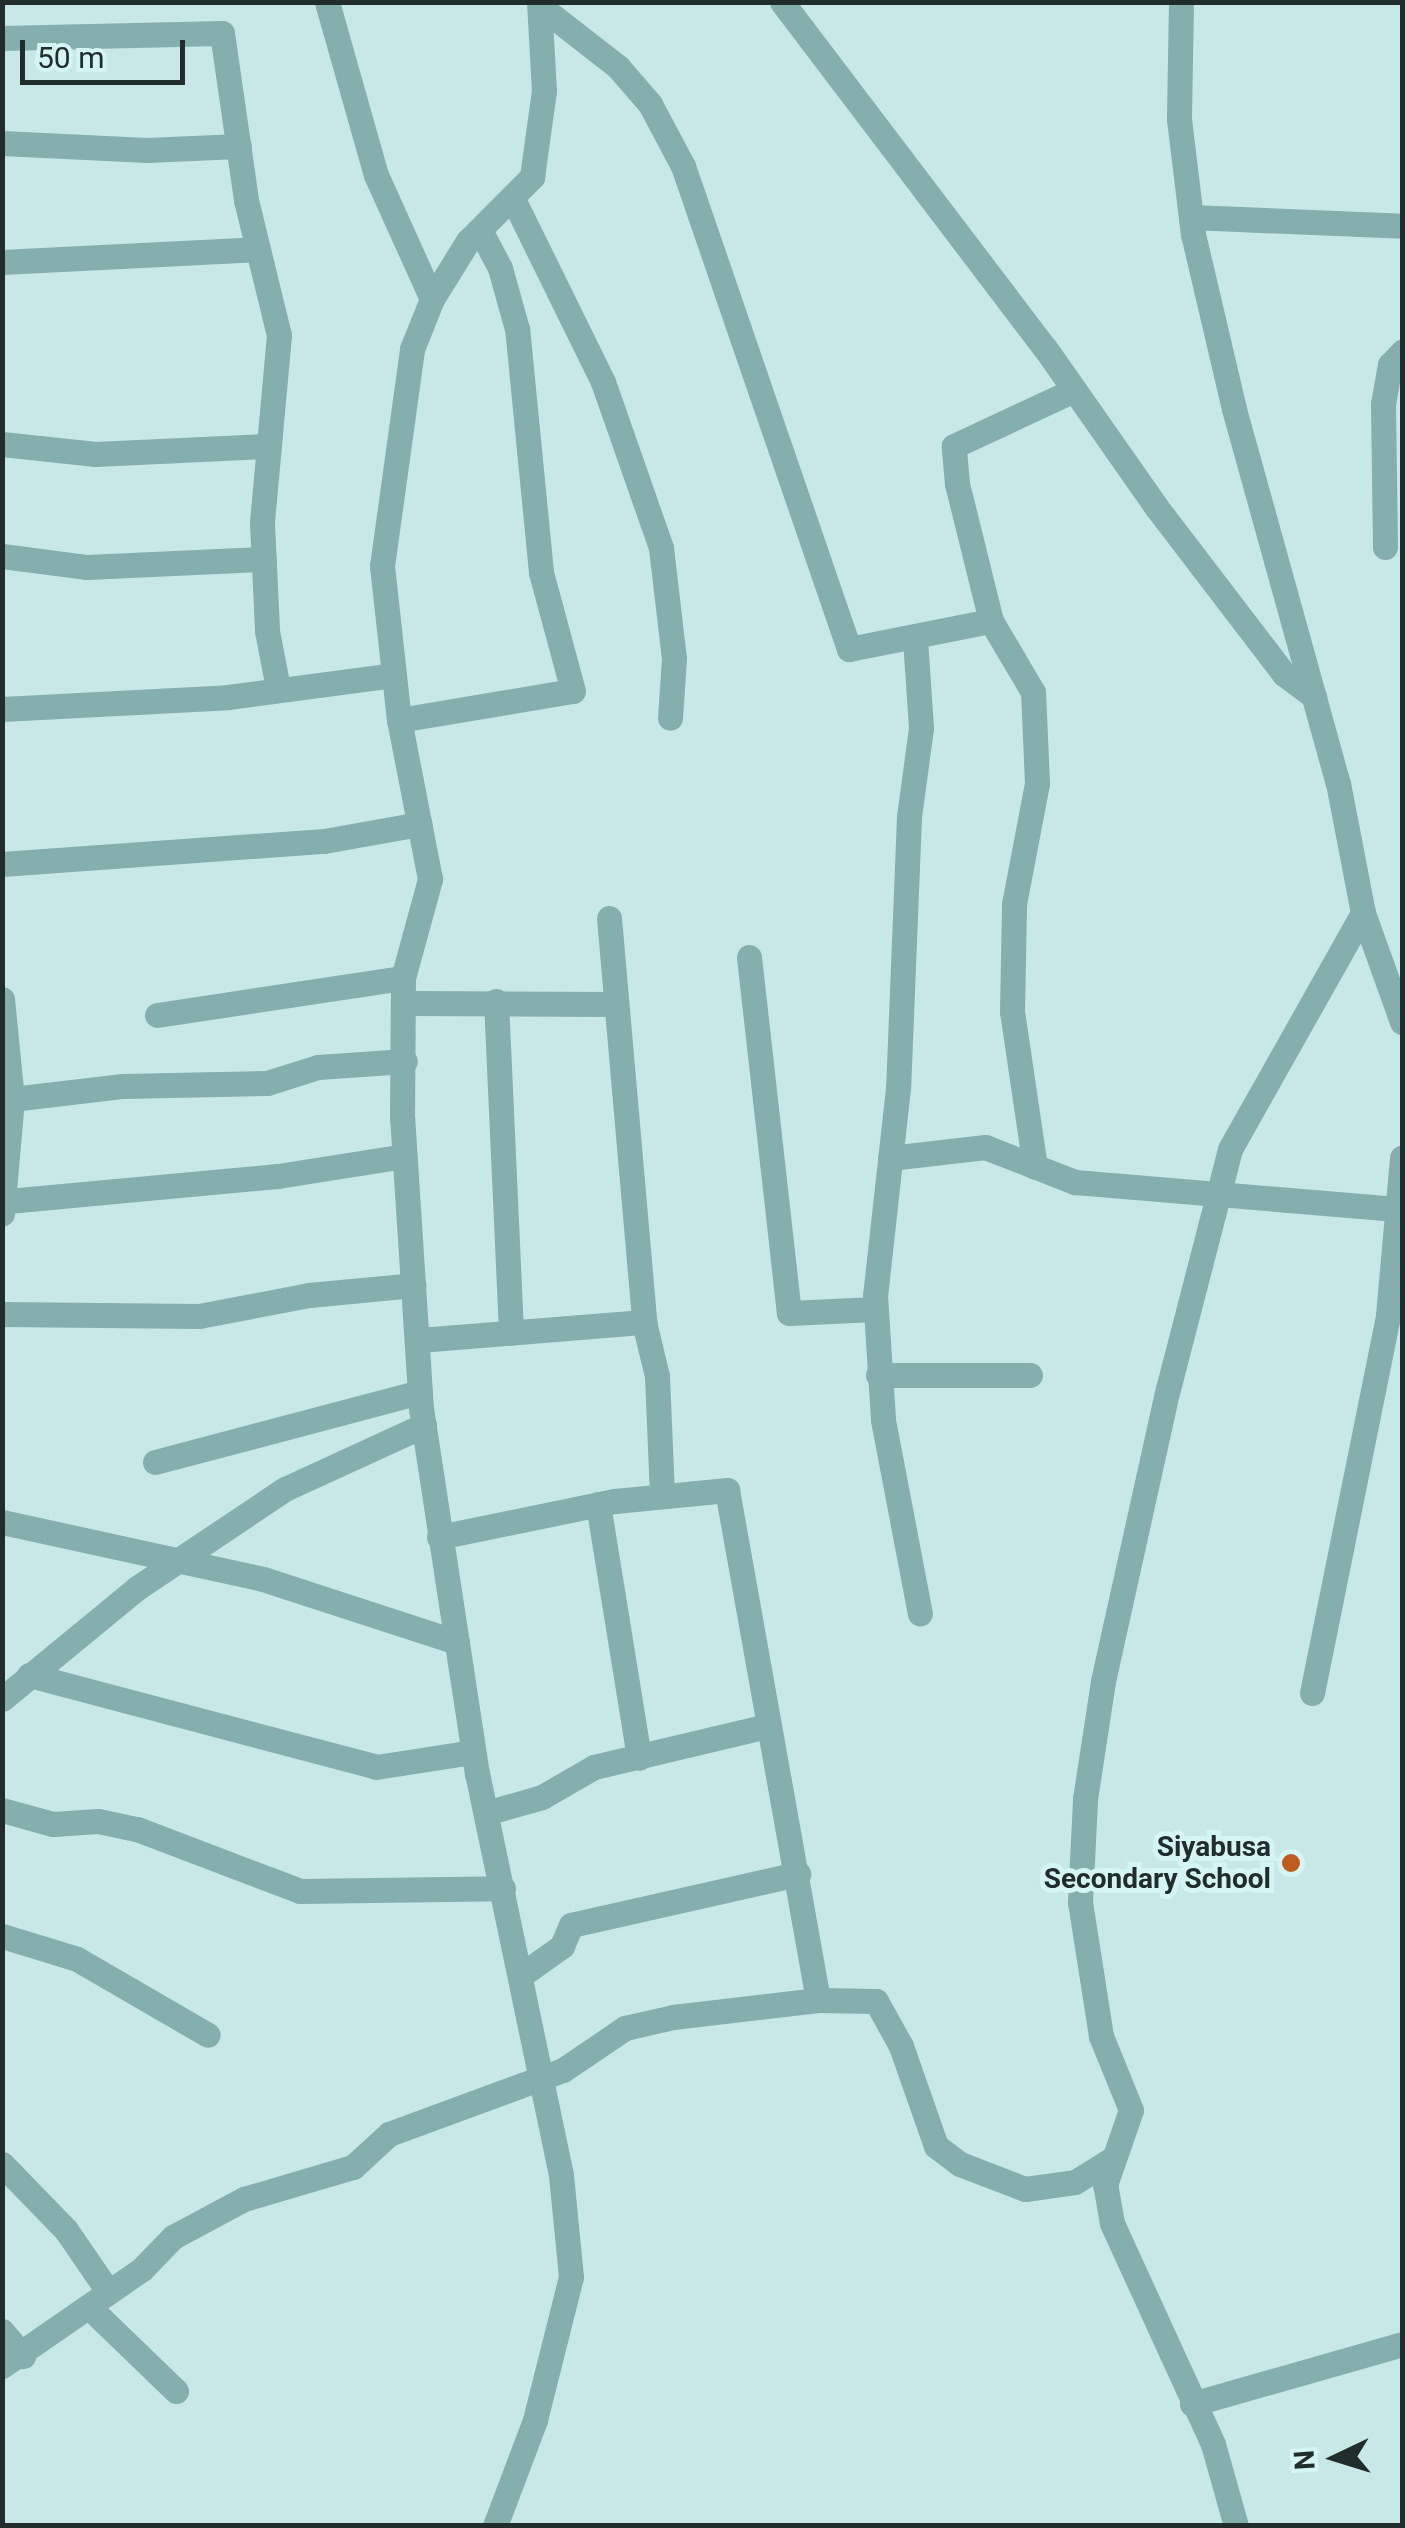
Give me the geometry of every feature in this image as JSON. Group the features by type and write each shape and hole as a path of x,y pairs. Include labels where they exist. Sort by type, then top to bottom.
{"street":[{"path":"327,2 376,175 432,300"},
{"path":"782,2 1284,674 1314,698"},
{"path":"1181,2 1179,119 1191,217 1234,410 1314,698 1363,914 1391,956 1402,1022"},
{"path":"540,4 618,67 650,104 683,166 848,649 915,639 991,621"},
{"path":"495,2526 536,2420 571,2276 560,2175 473,1752 420,1392 404,1156 404,991 430,880 399,720 382,566 403,391 432,300 480,230 514,202 532,176 540,147 540,4"},
{"path":"2,38 222,33 258,250 279,336 264,446 264,559 278,688"},
{"path":"2,143 146,150 239,146"},
{"path":"514,202 603,382 662,548 674,658 670,718"},
{"path":"1191,217 1402,226"},
{"path":"399,720 573,691 541,572 516,329 500,268 480,230"},
{"path":"2,262 258,250"},
{"path":"1385,547 1382,404 1390,364 1402,352"},
{"path":"1035,1167 1012,1012 1014,904 1037,783 1033,692 991,621 957,484 954,446 1074,390"},
{"path":"2,444 95,454 264,446"},
{"path":"2,556 86,567 264,559"},
{"path":"915,639 922,728 909,817 908,928 890,1158 879,1222 875,1309 878,1375 920,1614"},
{"path":"2,709 228,697 394,676"},
{"path":"2,864 324,841 419,824"},
{"path":"1236,2526 1213,2444 1112,2223 1106,2185 1131,2110 1101,2036 1080,1902 1085,1799 1103,1681 1230,1148 1363,914"},
{"path":"609,918 644,1322 657,1376 662,1496"},
{"path":"749,957 789,1312 875,1309"},
{"path":"157,1015 404,991 496,1001 616,1004"},
{"path":"2,999 12,1099 5,1208 278,1176 404,1156"},
{"path":"496,1001 510,1333"},
{"path":"12,1099 123,1086 268,1084 318,1067 405,1061"},
{"path":"890,1158 985,1147 1075,1182 1397,1209"},
{"path":"1312,1693 1388,1315 1402,1158"},
{"path":"2,1314 199,1316 310,1295 414,1285"},
{"path":"419,1340 644,1322"},
{"path":"878,1375 1030,1375"},
{"path":"155,1462 420,1392"},
{"path":"2,1699 176,1561 286,1489 424,1425"},
{"path":"439,1537 598,1504 727,1490 818,2000"},
{"path":"598,1504 638,1758"},
{"path":"2,1522 354,1604 457,1642"},
{"path":"29,1675 376,1768 473,1752"},
{"path":"486,1813 542,1798 594,1766 767,1726"},
{"path":"2,1810 53,1824 98,1822 136,1829 300,1892 503,1888"},
{"path":"520,1976 562,1946 572,1924 798,1874"},
{"path":"2,1936 77,1960 208,2035"},
{"path":"2,2331 13,2361 99,2299 173,2237 244,2199 354,2166 390,2134 585,2058 626,2028 818,2000 876,2001 900,2046 936,2146 960,2164 1025,2189 1075,2182 1112,2159"},
{"path":"2,2164 66,2230 99,2299 176,2390"},
{"path":"1192,2404 1402,2344"}],"place":[{"name":"Siyabusa Secondary School","path":"1291,1863"}]}
